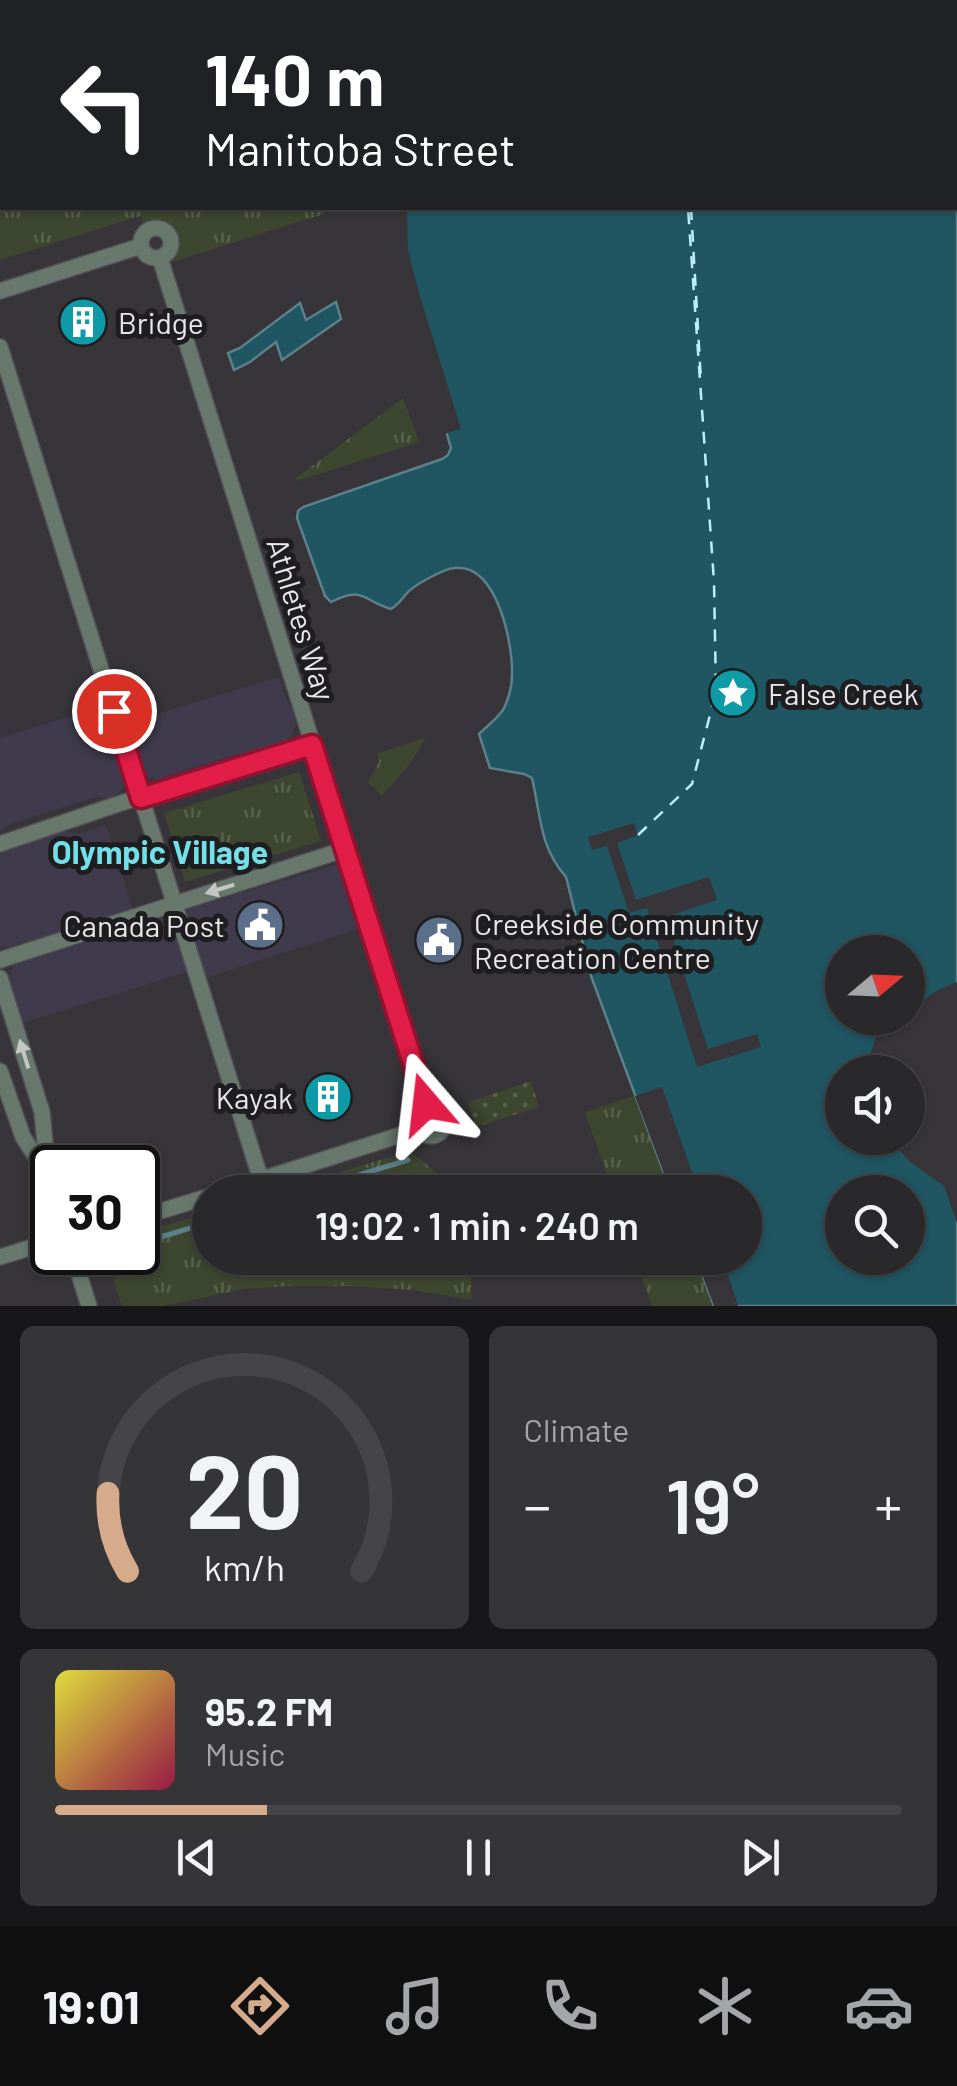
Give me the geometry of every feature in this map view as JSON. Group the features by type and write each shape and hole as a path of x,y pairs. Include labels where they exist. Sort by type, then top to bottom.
{"street":[{"path":"147,230 164,230 170,237 171,246 160,258 150,257 141,246 147,230"},
{"path":"0,291 141,246"},
{"name":"Athletes Way","path":"160,258 428,1111 440,1114 444,1122 442,1130 431,1136 419,1129 276,1175"},
{"path":"0,347 259,1175"},
{"path":"0,844 312,745"},
{"path":"0,960 346,850"},
{"path":"0,978 42,1112 46,1145"},
{"path":"0,1071 30,1148"},
{"path":"160,1211 192,1202"},
{"path":"0,1257 30,1248"},
{"path":"79,1275 89,1306"}],"shaded area":[{"path":"279,677 296,723 287,740 162,780 149,778 143,772 127,723"},
{"path":"104,706 126,771 120,792 7,825 0,832 0,738"},
{"path":"106,825 133,910 2,947 0,854 65,831 79,834"},
{"path":"335,865 344,870 361,928 205,978 187,911"},
{"path":"163,918 173,924 187,972 22,1023 9,977 14,965"}],"green space":[{"path":"0,210 323,210 324,214 172,262 174,231 156,222 144,225 140,216 0,260"},
{"path":"403,398 419,442 297,481 296,478"},
{"path":"426,737 410,764 382,796 368,782 379,762 377,754"},
{"path":"299,772 321,841 185,882 164,813"},
{"path":"531,1081 539,1107 476,1127 468,1102"},
{"path":"662,1087 693,1175 607,1175 585,1112"},
{"path":"410,1151 439,1175 330,1175"},
{"path":"192,1218 192,1275 471,1275 472,1300 412,1290 289,1286 244,1289 163,1306 122,1306 113,1279 124,1275 160,1275 160,1227"},
{"path":"641,1275 743,1275 738,1306 652,1306"}],"water":[{"name":"False Creek","path":"398,210 957,210 957,1306 714,1306 702,1275 762,1275 762,1175 665,1175 591,976 566,877 546,842 532,778 490,768 479,734 503,710 512,675 505,626 492,592 470,570 455,568 416,586 391,609 357,595 331,602 325,596 297,518 303,507 442,459 451,448 398,268"},
{"path":"336,302 341,319 282,360 276,342 234,370 228,353 300,303 306,320"}],"pier":[{"path":"393,210 407,210 408,250 461,429 444,434 390,250"},
{"path":"634,823 638,835 617,843 636,900 709,877 717,900 666,917 708,1049 757,1034 761,1047 697,1067 647,908 629,913 607,846 592,850 588,837"},
{"path":"957,982 957,1223 944,1186 904,1155 925,1155 925,1055 870,1055 876,1035 925,1035 925,999"},
{"path":"662,1087 693,1175 665,1175 635,1096"},
{"path":"702,1275 728,1275 738,1306 714,1306"}],"waterway":[{"path":"359,1175 408,1160"},
{"path":"160,1237 192,1228"}],"ferry route":[{"path":"638,835 692,784 716,692 714,582 688,210"},
{"path":"691,210 701,381"}],"place":[{"name":"Bridge","path":"83,322"},
{"name":"False Creek","path":"733,693"},
{"name":"Canada Post","path":"260,925"},
{"name":"Creekside Community Recreation Centre","path":"439,940"},
{"name":"Kayak","path":"328,1097"}],"district":[{"name":"Olympic Village","path":"160,851"}],"route":[{"path":"114,711 141,798 312,745 426,1104"}]}
